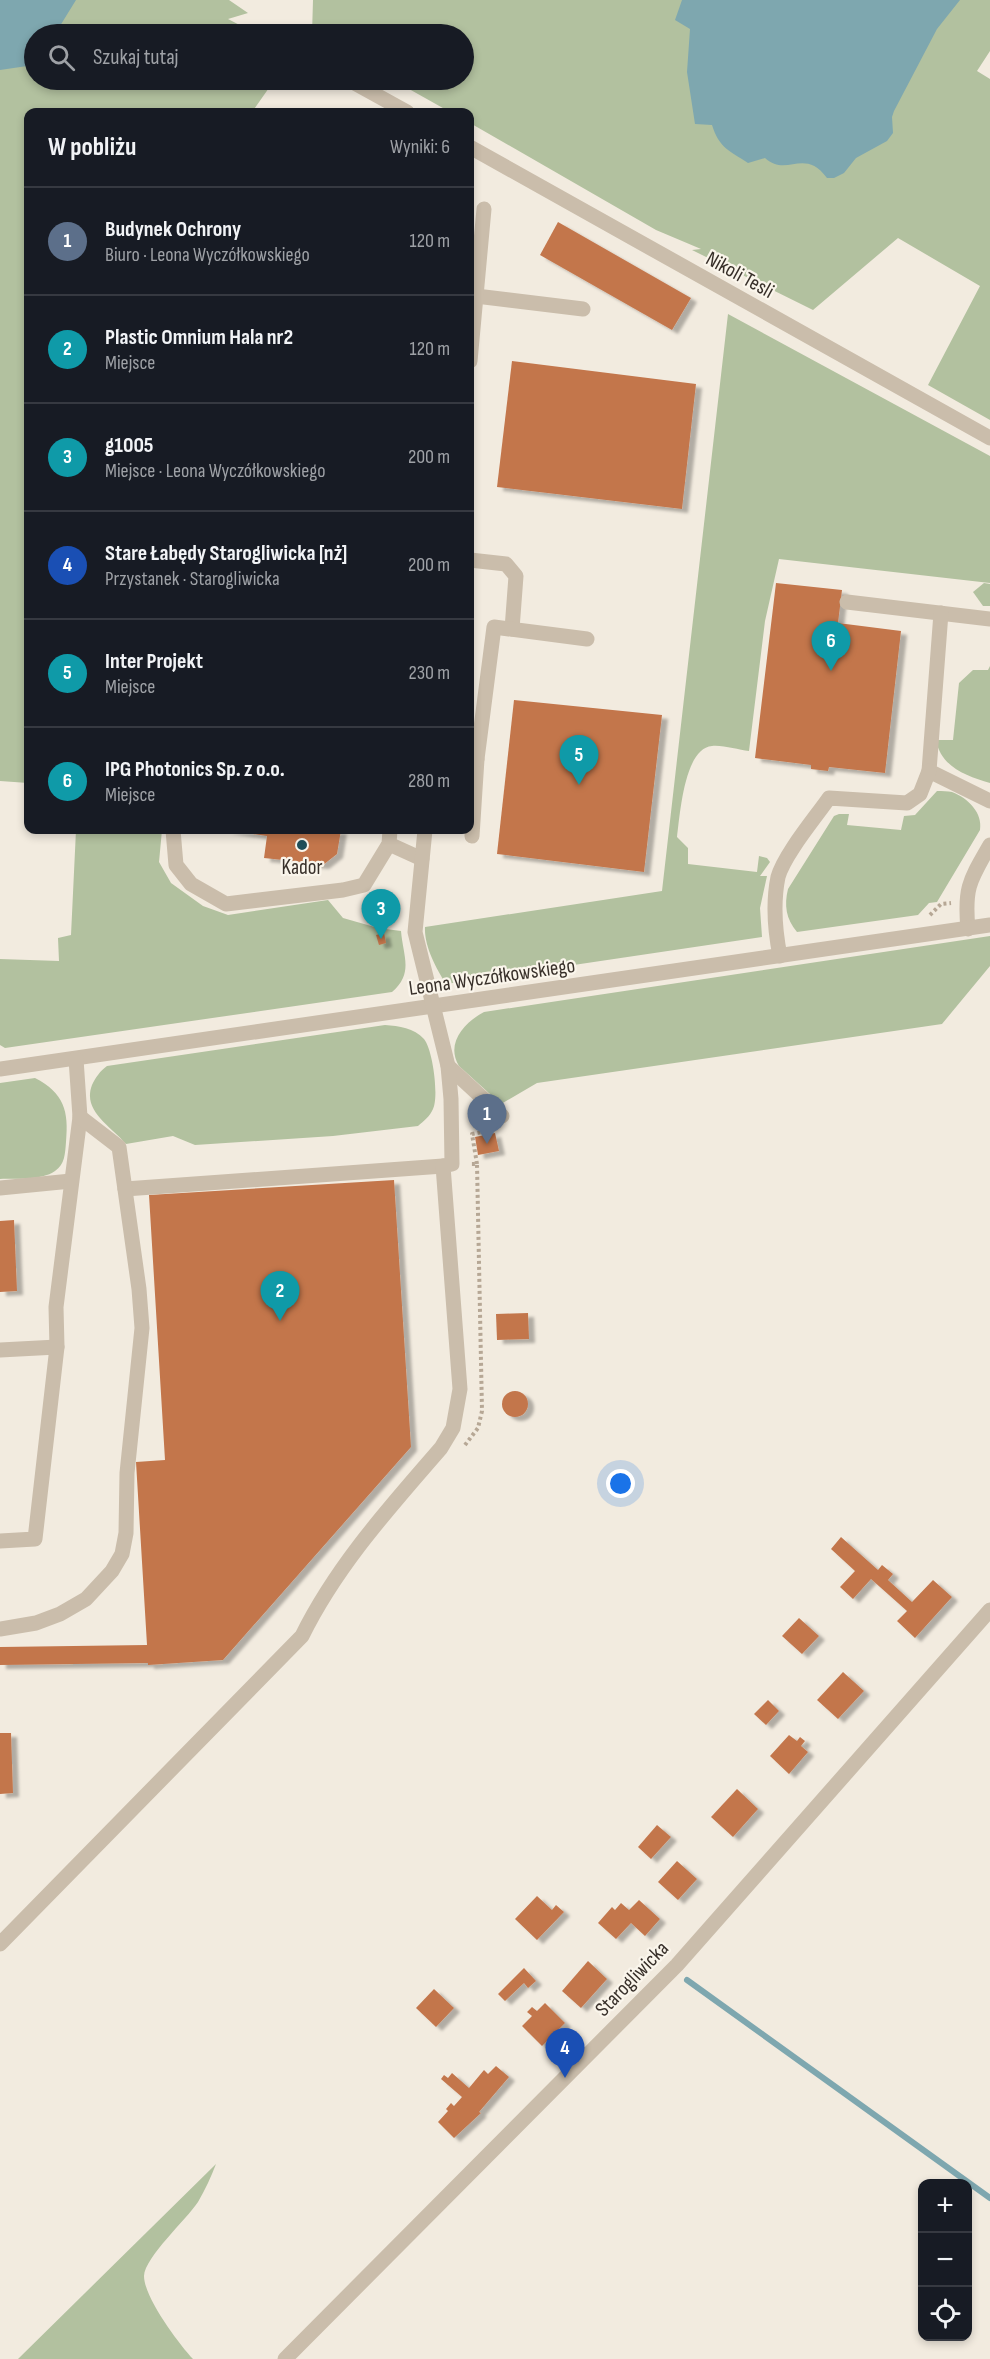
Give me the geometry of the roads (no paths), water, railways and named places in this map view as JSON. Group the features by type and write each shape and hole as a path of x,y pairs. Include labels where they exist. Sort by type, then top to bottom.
{"street":[{"path":"367,90 400,108"},
{"name":"Nikoli Tesli","path":"474,149 990,438"},
{"path":"474,318 484,209"},
{"path":"476,296 583,309"},
{"path":"474,560 506,564 516,576 512,629"},
{"path":"847,602 990,619"},
{"path":"780,956 775,909 779,875 793,849 829,798 908,803 920,794 929,771 940,613"},
{"path":"474,752 495,627 587,639"},
{"path":"929,771 990,801"},
{"path":"173,834 176,865 191,885 226,904 343,890 364,885 389,837 422,859"},
{"path":"125,1189 452,1164 448,1066 415,932 425,834"},
{"path":"968,928 966,901 969,884 990,845"},
{"name":"Leona Wyczółkowskiego","path":"0,1069 990,925"},
{"path":"0,1541 35,1539 57,1347 56,1307 80,1117 76,1059"},
{"path":"448,1066 501,1122"},
{"path":"0,1629 36,1623 60,1614 86,1599 112,1571 122,1554 126,1533 127,1473 142,1328 139,1289 119,1147 80,1117"},
{"path":"0,1944 302,1636 317,1606 353,1553 441,1448 453,1428 460,1389 443,1166"},
{"path":"0,1188 71,1181"},
{"path":"0,1350 57,1347"},
{"name":"Starogliwicka","path":"285,2359 677,1965 990,1610"}],"water":[{"path":"0,0 76,0 61,24 24,24 24,66 0,70"},
{"path":"682,0 960,0 937,29 894,111 893,133 887,141 856,158 844,173 834,178 827,178 819,169 803,163 781,165 765,158 748,163 722,144 712,125 695,124 687,72 690,29 675,20"}],"waterway":[{"path":"687,1980 990,2198"}],"place":[{"name":"IPG Photonics Sp. z o.o.","path":"831,671"},
{"name":"Inter Projekt","path":"579,785"},
{"name":"Kador","path":"302,845"},
{"name":"g1005","path":"381,939"},
{"name":"Budynek Ochrony","path":"487,1144"},
{"name":"Plastic Omnium Hala nr2","path":"280,1321"},
{"name":"Stare Łabędy Starogliwicka [nż]","path":"565,2078"}]}
